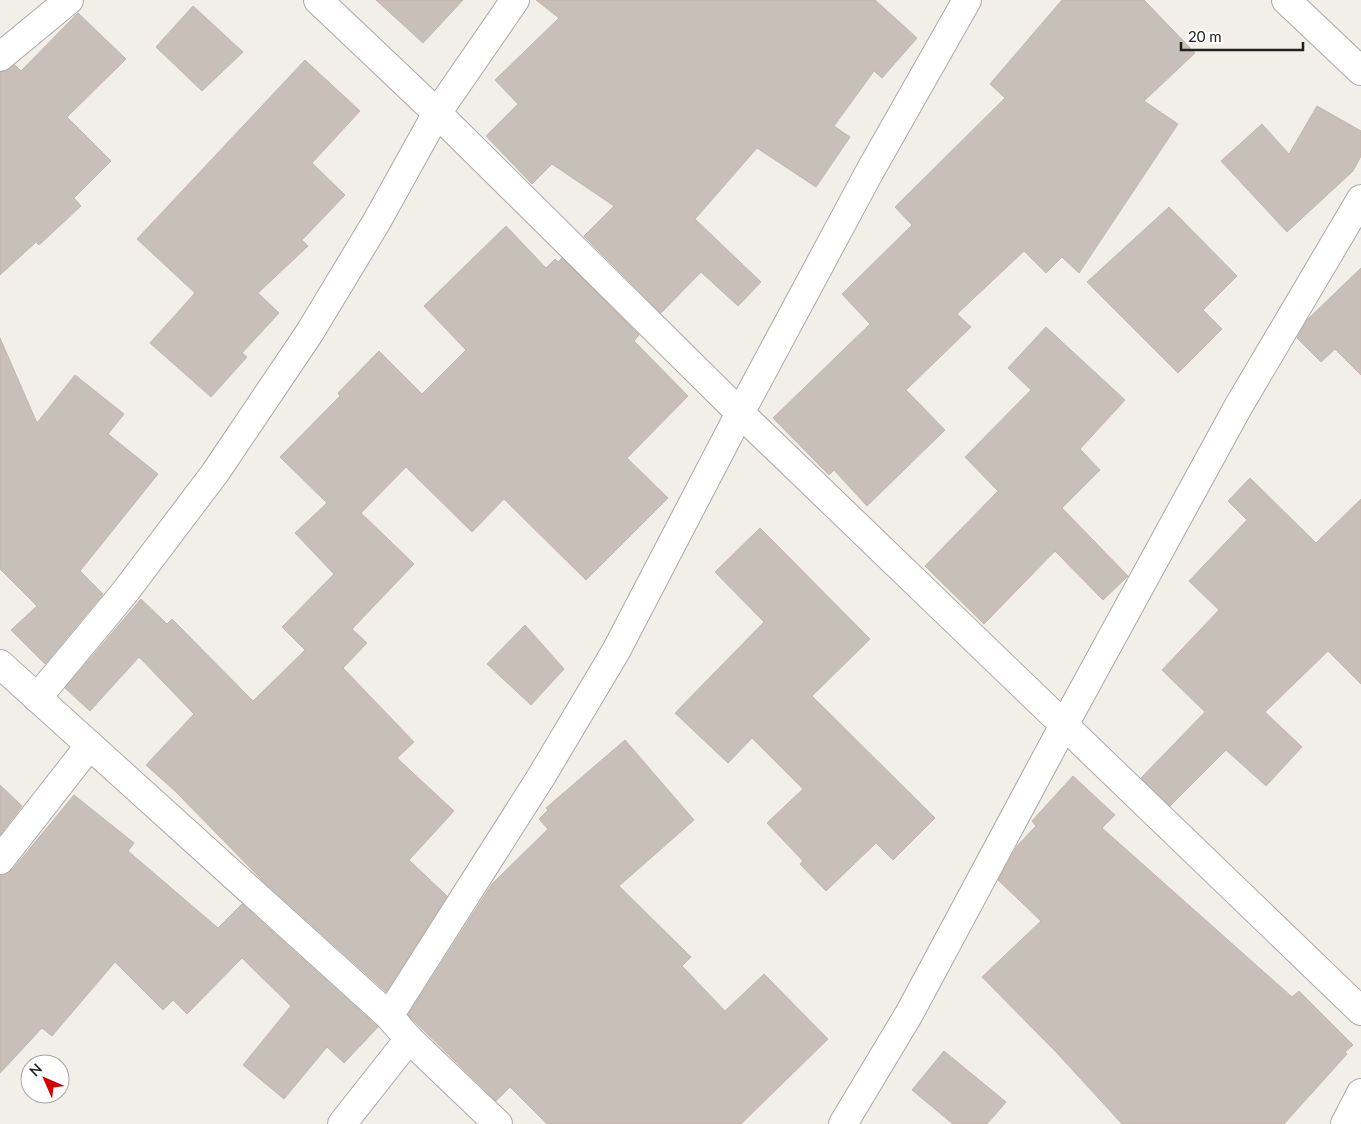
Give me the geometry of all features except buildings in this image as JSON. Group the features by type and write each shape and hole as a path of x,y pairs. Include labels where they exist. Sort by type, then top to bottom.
{"street":[{"path":"0,57 69,0"},
{"path":"318,0 437,113 740,413 1361,1011"},
{"path":"36,698 125,592 215,473 310,332 377,222 437,113 515,0"},
{"path":"389,1016 536,786 616,651 740,413 870,171 967,0"},
{"path":"1286,0 1361,71"},
{"path":"843,1124 909,1014 1238,407 1361,199"},
{"path":"0,664 389,1016 410,1039 498,1124"},
{"path":"0,860 90,745"},
{"path":"342,1124 410,1039"},
{"path":"1345,1124 1361,1093"}]}
